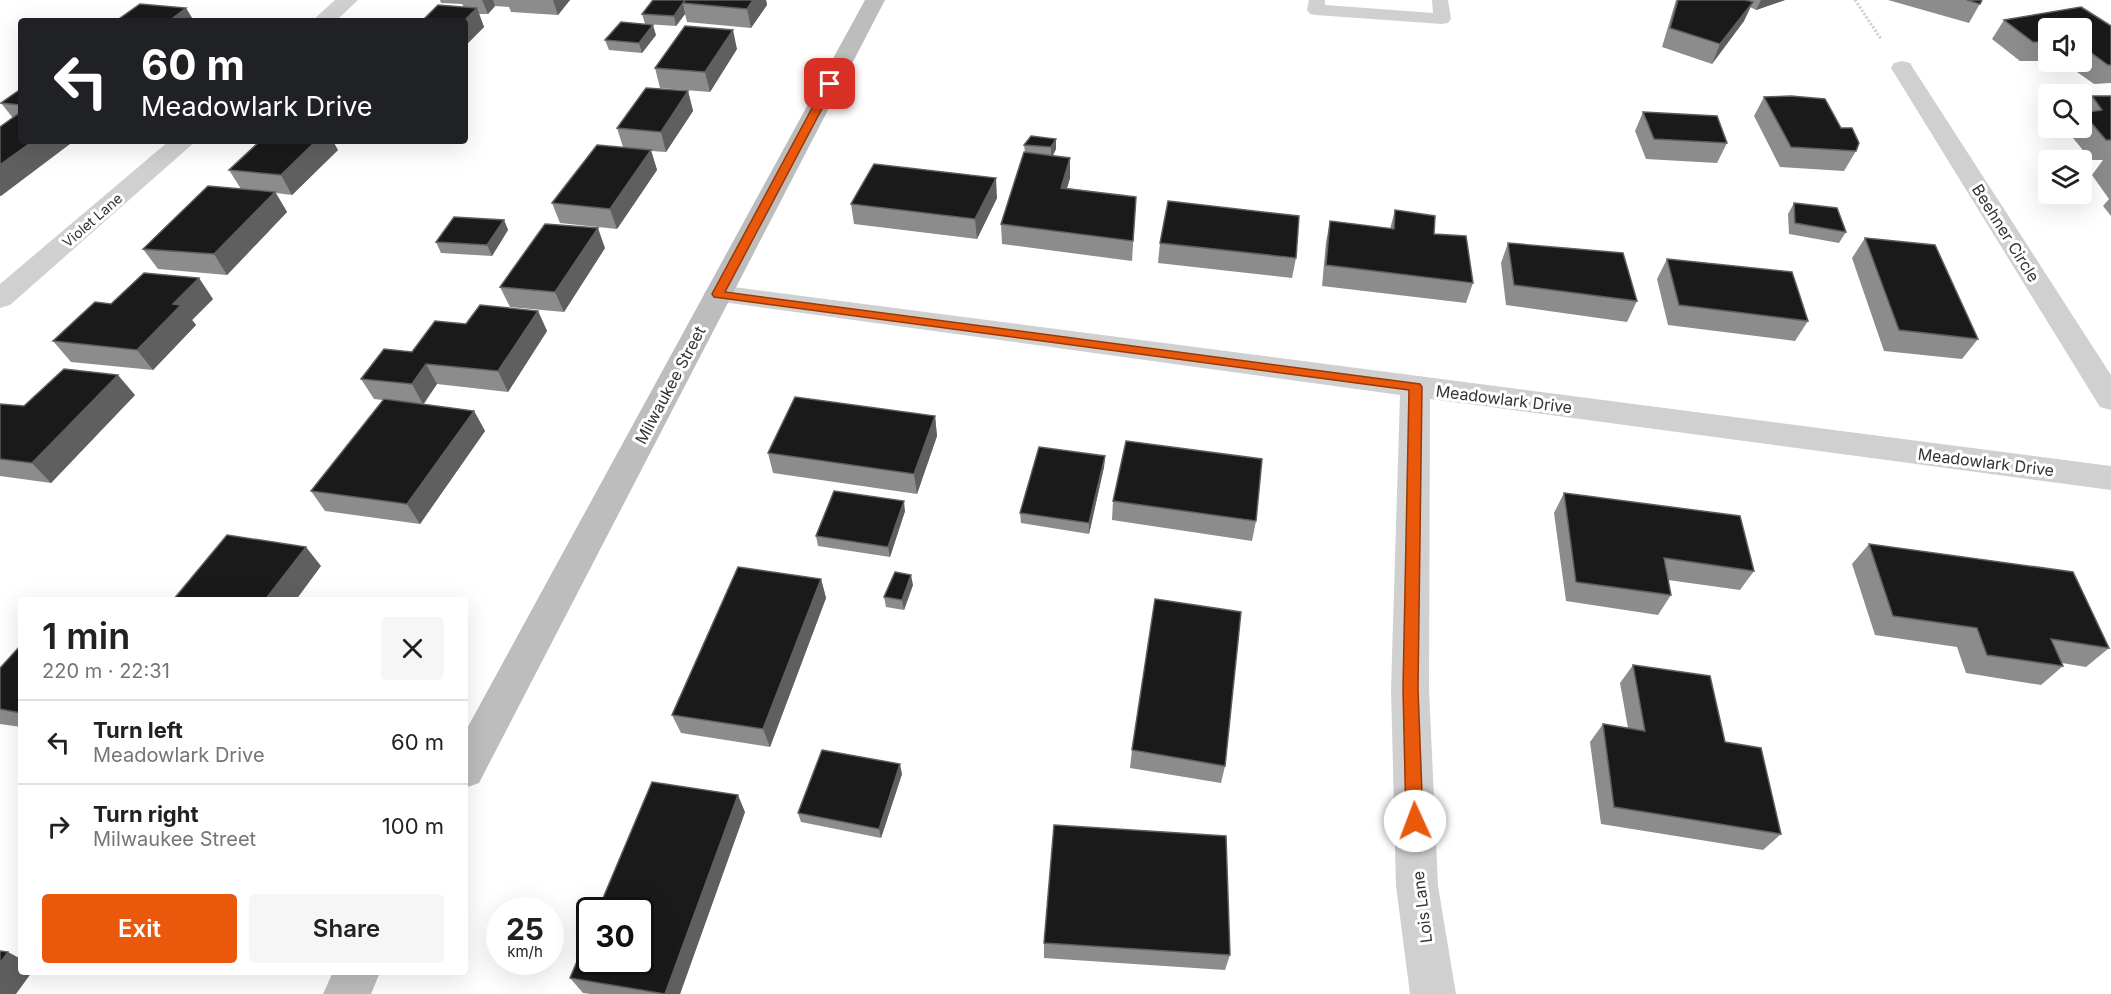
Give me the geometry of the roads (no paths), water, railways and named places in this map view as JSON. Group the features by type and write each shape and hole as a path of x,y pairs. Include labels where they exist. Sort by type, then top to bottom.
{"street":[{"path":"327,18 348,0"},
{"name":"Milwaukee Street","path":"468,764 874,0"},
{"name":"Beehner Circle","path":"1902,68 2111,399"},
{"name":"Violet Lane","path":"0,299 181,144"},
{"name":"Meadowlark Drive","path":"718,294 2111,478"},
{"name":"Lois Lane","path":"1415,387 1410,689 1417,886 1433,994"},
{"path":"346,994 356,975"}],"lane":[{"path":"1317,0 1316,10 1442,19 1440,0"}]}
